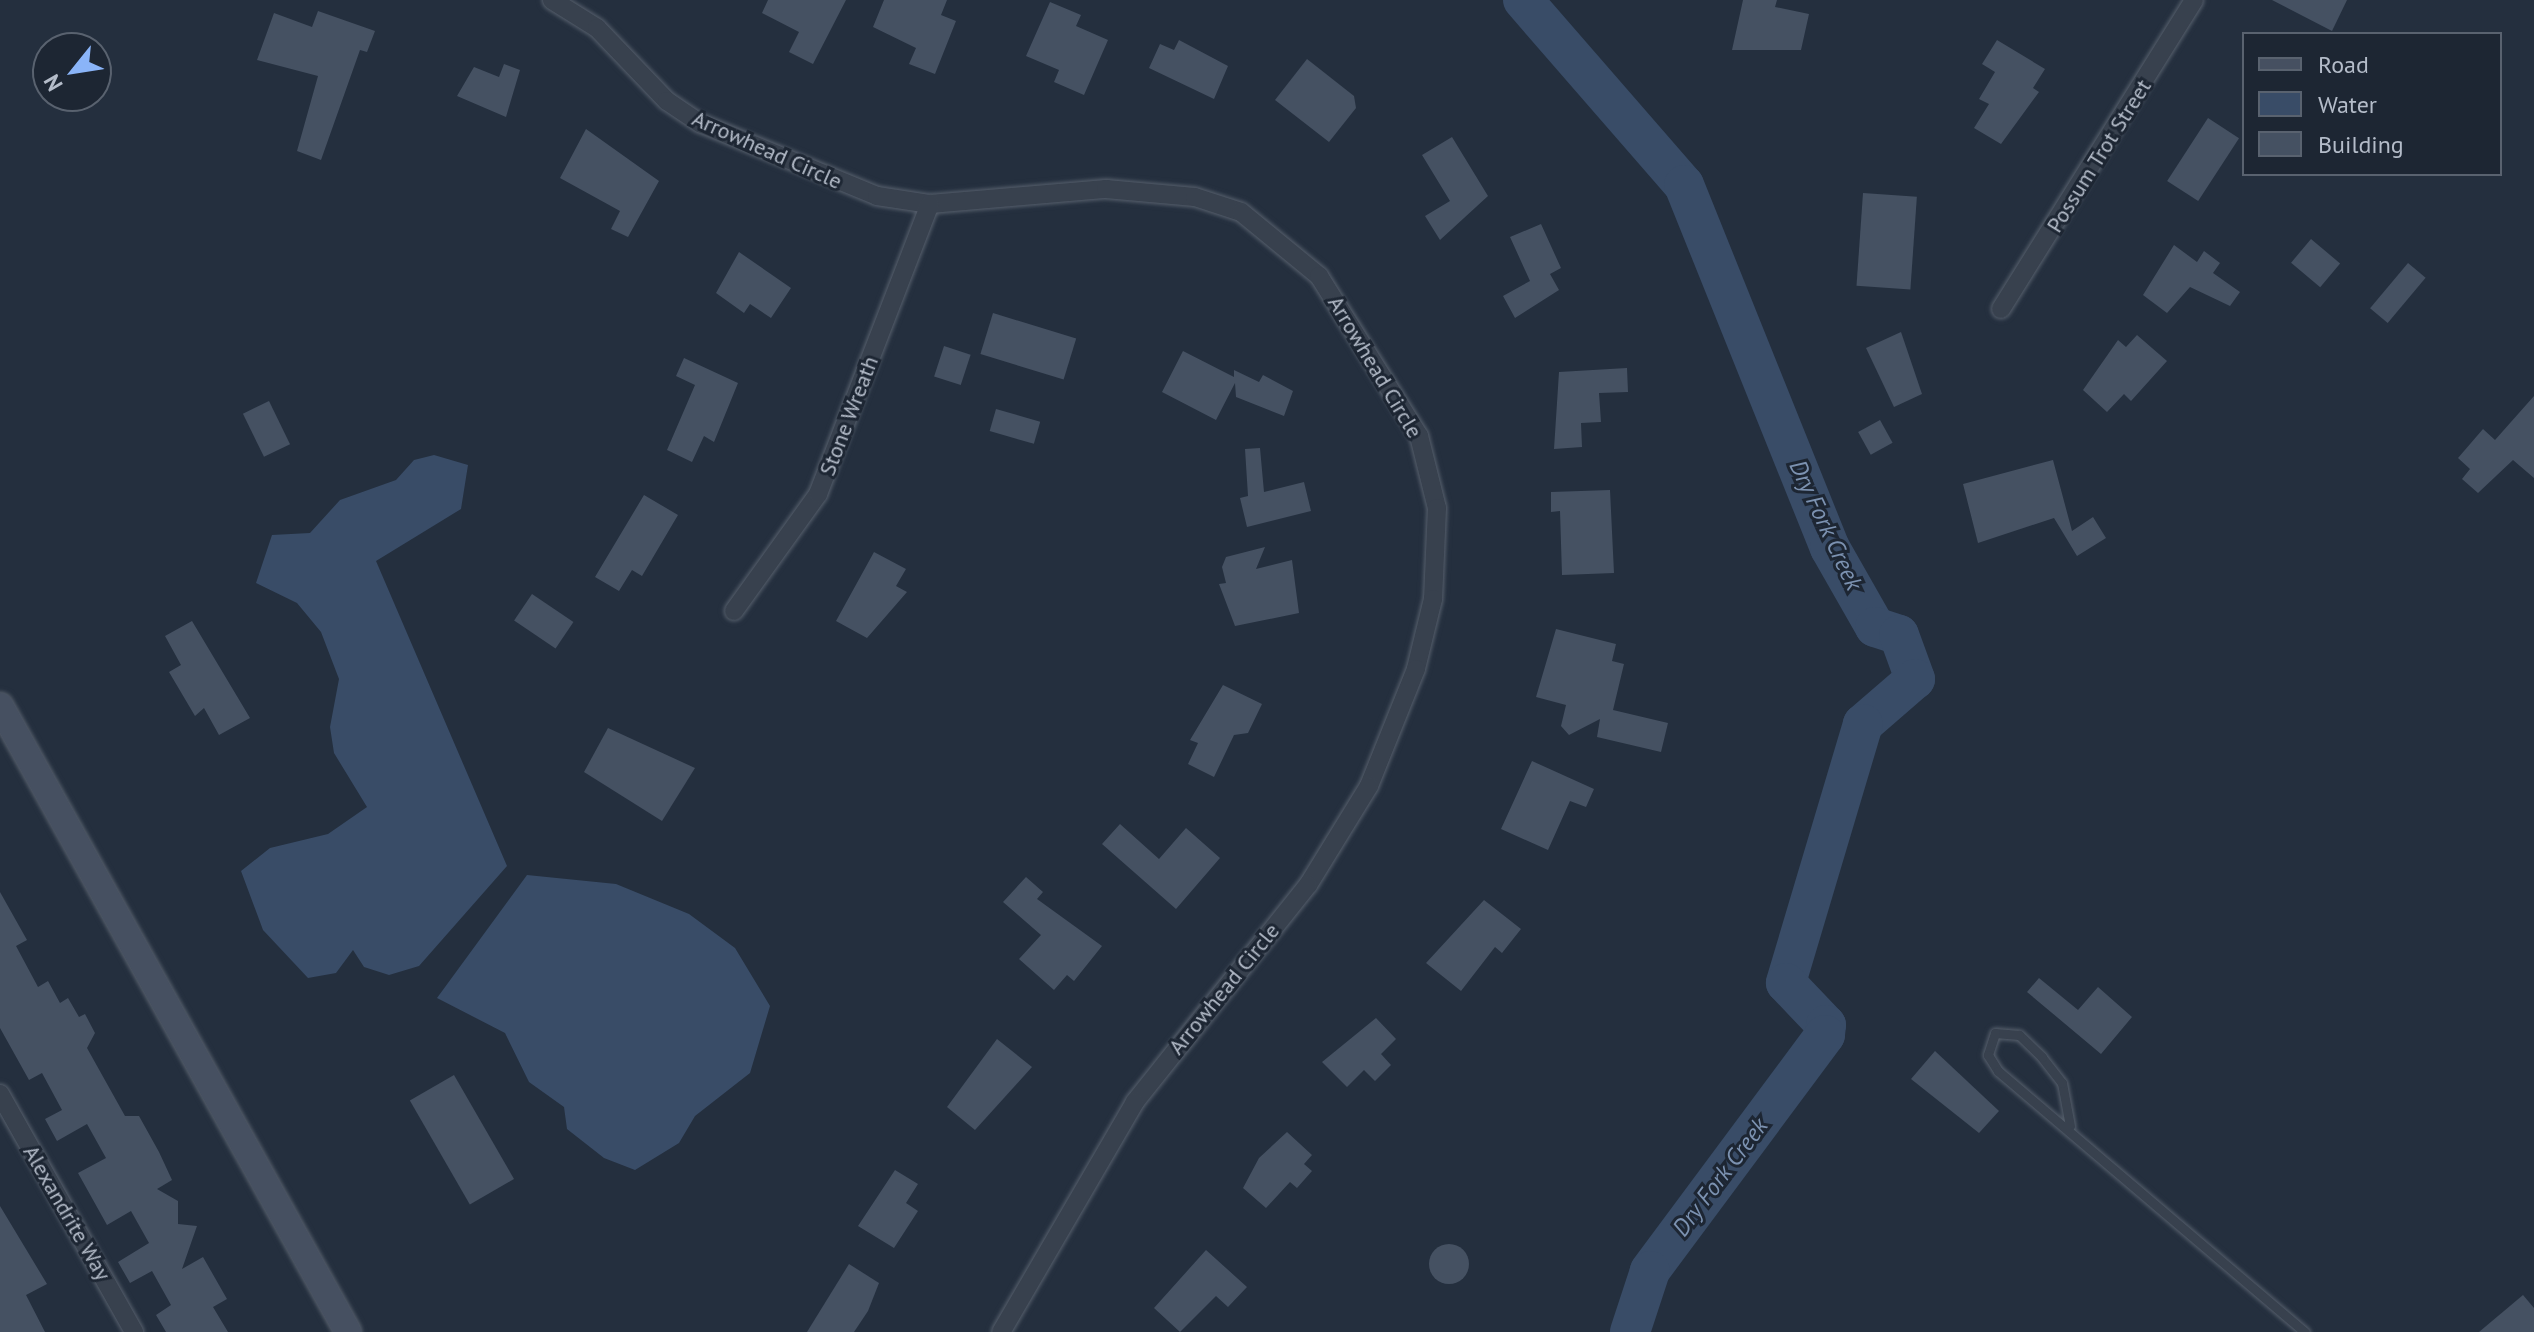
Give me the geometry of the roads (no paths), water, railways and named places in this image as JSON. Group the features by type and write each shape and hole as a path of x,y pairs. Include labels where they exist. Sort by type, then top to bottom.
{"main road":[{"path":"0,706 348,1332"}],"street":[{"name":"Arrowhead Circle","path":"552,0 597,28 667,101 700,123 842,185 930,204 1106,189 1195,197 1241,212 1294,251 1341,304 1419,436 1437,508 1426,634 1369,786 1308,885 1135,1102 1001,1332"},
{"name":"Possum Trot Street","path":"2001,309 2194,0"},
{"name":"Stone Wreath","path":"734,611 818,494 930,204"},
{"name":"Alexandrite Way","path":"0,1094 134,1332"}],"lane":[{"path":"2070,1126 2062,1083 2042,1057 2019,1035 1995,1033 1988,1055 1998,1071 2070,1126 2305,1332"}],"water":[{"path":"434,455 468,465 461,509 376,561 507,866 419,966 389,975 364,967 353,950 336,973 308,978 263,930 241,871 270,848 328,834 367,807 334,753 330,727 339,679 321,632 297,603 256,583 272,535 310,533 340,500 396,480 414,460"},
{"path":"527,875 616,884 689,914 735,948 770,1006 750,1073 695,1116 679,1143 635,1170 604,1158 567,1129 564,1107 529,1082 505,1033 437,998"}],"waterway":[{"name":"Dry Fork Creek","path":"1523,0 1684,185 1830,548 1875,627 1899,635 1915,679 1863,724 1786,983 1826,1025 1825,1035 1650,1271 1630,1332"}]}
